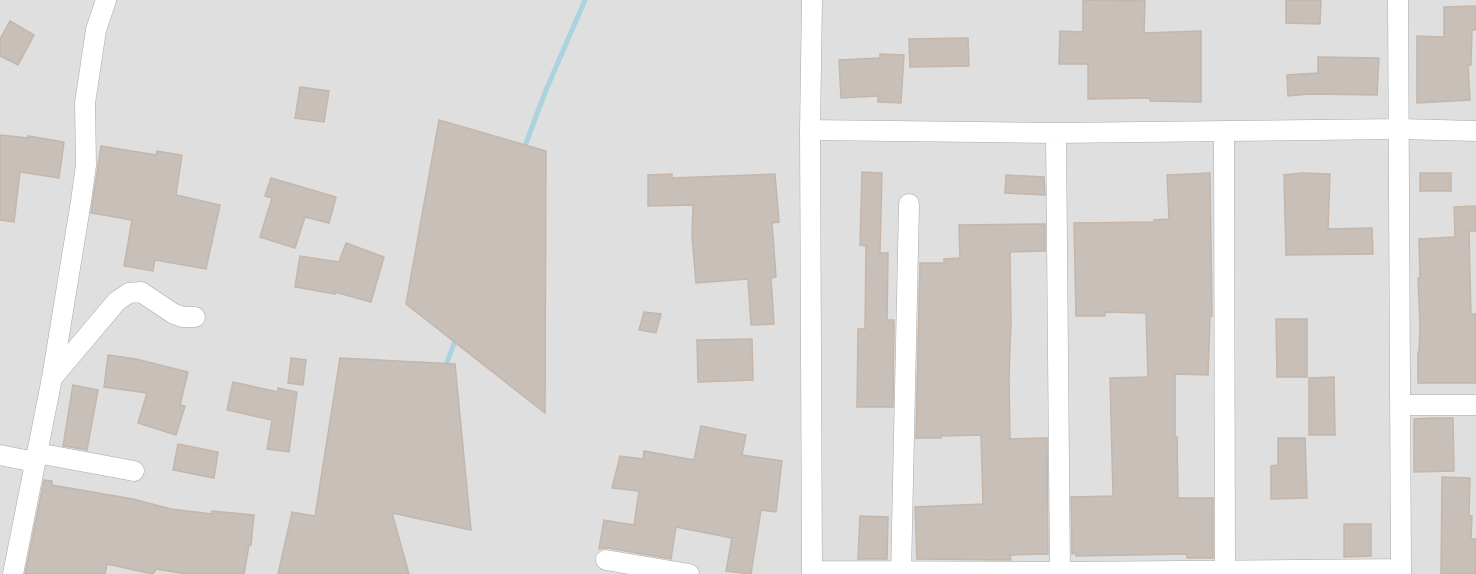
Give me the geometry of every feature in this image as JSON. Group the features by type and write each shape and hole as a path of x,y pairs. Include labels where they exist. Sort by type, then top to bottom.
{"street":[{"path":"13,574 52,378 86,165 85,103 96,30 106,0"},
{"path":"812,0 810,130 812,573 1401,572 1398,0"},
{"path":"810,130 1056,133 1400,129 1476,131"},
{"path":"1224,131 1226,571"},
{"path":"1056,133 1060,573"},
{"path":"901,573 909,204"},
{"path":"52,378 117,300 129,293 141,292 174,314 195,317"},
{"path":"1401,405 1476,405"},
{"path":"0,455 36,457 134,471"},
{"path":"606,561 689,574"}],"shaded area":[{"path":"0,0 1476,0 1476,574 0,574"}],"building":[{"path":"1083,0 1145,1 1144,33 1201,31 1201,102 1150,101 1150,98 1088,99 1088,64 1059,64 1060,31 1083,32"},
{"path":"1286,0 1321,0 1320,24 1286,23"},
{"path":"1476,6 1476,30 1472,30 1471,65 1468,65 1470,100 1417,103 1417,36 1444,37 1444,7"},
{"path":"10,21 34,35 18,65 0,56 0,39"},
{"path":"968,38 969,66 910,67 909,39"},
{"path":"880,54 904,55 901,103 878,102 878,96 841,98 839,60 880,58"},
{"path":"1318,57 1379,58 1377,95 1288,96 1287,75 1318,73"},
{"path":"300,87 329,91 324,122 295,118"},
{"path":"439,120 546,151 545,413 406,304"},
{"path":"0,135 28,138 28,136 64,142 59,178 20,172 14,222 0,220"},
{"path":"101,146 156,155 157,151 182,155 176,195 220,205 206,269 155,260 153,271 124,266 132,220 91,213"},
{"path":"862,172 882,173 880,253 888,253 887,320 894,320 893,407 857,407 858,329 865,329 866,246 860,245"},
{"path":"1210,173 1212,316 1210,316 1208,375 1175,374 1175,437 1177,437 1178,498 1213,498 1213,558 1187,558 1187,554 1076,556 1076,553 1072,554 1071,497 1113,496 1110,378 1148,377 1146,313 1105,312 1105,316 1076,316 1074,223 1154,222 1154,220 1169,219 1167,175"},
{"path":"1420,173 1451,173 1451,191 1420,191"},
{"path":"672,174 672,178 775,174 779,222 772,223 776,277 771,278 774,324 751,325 748,279 696,283 692,236 693,205 648,206 648,175"},
{"path":"1330,174 1328,229 1372,228 1373,254 1286,255 1284,175"},
{"path":"1006,175 1044,177 1045,195 1005,193"},
{"path":"271,178 336,197 329,223 305,217 295,248 260,237 272,198 265,196"},
{"path":"1476,206 1476,231 1469,231 1471,314 1476,314 1476,383 1418,383 1419,239 1455,237 1454,207"},
{"path":"1045,224 1045,251 1010,252 1009,376 1010,439 1047,438 1048,554 1010,555 1011,560 917,559 915,507 983,504 981,435 916,438 920,263 944,263 944,259 960,258 959,225"},
{"path":"346,243 384,257 371,302 335,292 335,294 295,287 300,256 339,262"},
{"path":"644,312 661,314 656,333 639,330"},
{"path":"1276,319 1307,319 1307,377 1277,377"},
{"path":"752,339 753,380 698,382 697,340"},
{"path":"108,355 136,359 188,372 180,405 185,406 176,435 138,423 147,393 104,387"},
{"path":"291,358 306,360 303,385 288,383"},
{"path":"340,358 455,364 471,530 392,513 409,574 278,574 292,512 315,516"},
{"path":"1334,377 1335,435 1309,435 1309,378"},
{"path":"233,382 278,392 278,388 297,392 289,452 267,449 272,420 227,410"},
{"path":"73,385 98,390 87,450 63,446"},
{"path":"1453,418 1454,471 1414,472 1414,419"},
{"path":"701,426 746,435 742,455 782,461 776,512 761,510 751,574 726,571 732,538 676,527 671,559 608,548 599,549 604,520 634,525 639,491 612,488 620,456 643,459 644,451 694,460"},
{"path":"1278,438 1305,438 1307,498 1271,499 1271,466 1278,465"},
{"path":"178,444 218,452 214,478 173,470"},
{"path":"1442,477 1470,478 1469,516 1472,516 1471,539 1476,539 1476,574 1441,574"},
{"path":"44,480 52,481 52,485 133,499 171,509 212,514 212,511 254,515 251,545 249,545 244,574 186,574 156,569 153,574 107,564 105,574 25,574"},
{"path":"860,516 888,517 887,559 858,559"},
{"path":"1344,524 1371,524 1371,556 1344,557"}],"waterway":[{"path":"523,151 546,90 585,0"},
{"path":"445,368 456,338"}]}
